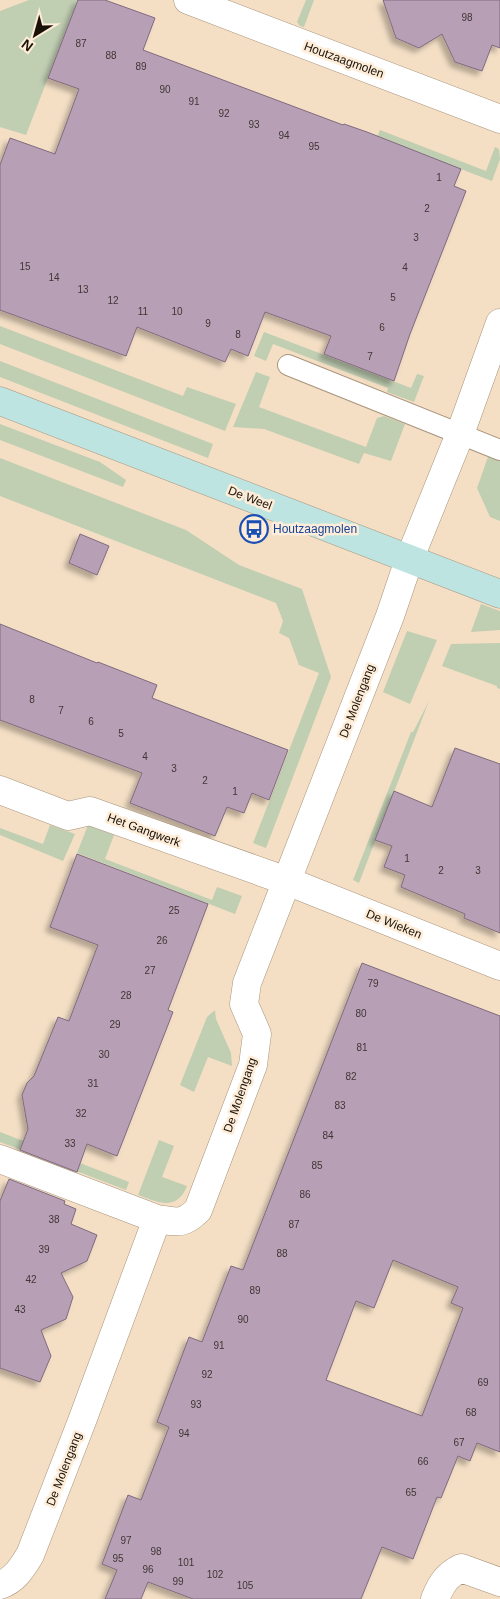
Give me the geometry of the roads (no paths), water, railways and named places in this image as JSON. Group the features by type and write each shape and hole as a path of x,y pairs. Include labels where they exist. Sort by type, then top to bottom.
{"street":[{"name":"Houtzaagmolen","path":"188,0 500,119"},
{"path":"410,560 460,434 500,323"},
{"name":"De Weel","path":"0,401 500,594"},
{"name":"De Molengang","path":"9,1589 30,1556 157,1219 175,1222 189,1219 198,1210 253,1065 257,1034 244,1004 247,983 410,560"},
{"name":"Het Gangwerk","path":"0,790 68,816 90,811 287,881"},
{"name":"De Wieken","path":"287,881 500,966"},
{"path":"0,1159 157,1219"},
{"path":"435,1599 438,1590 450,1574 462,1568 500,1582"}],"lane":[{"path":"288,366 500,450"}],"place":[{"name":"Houtzaagmolen","path":"254,529"}]}
